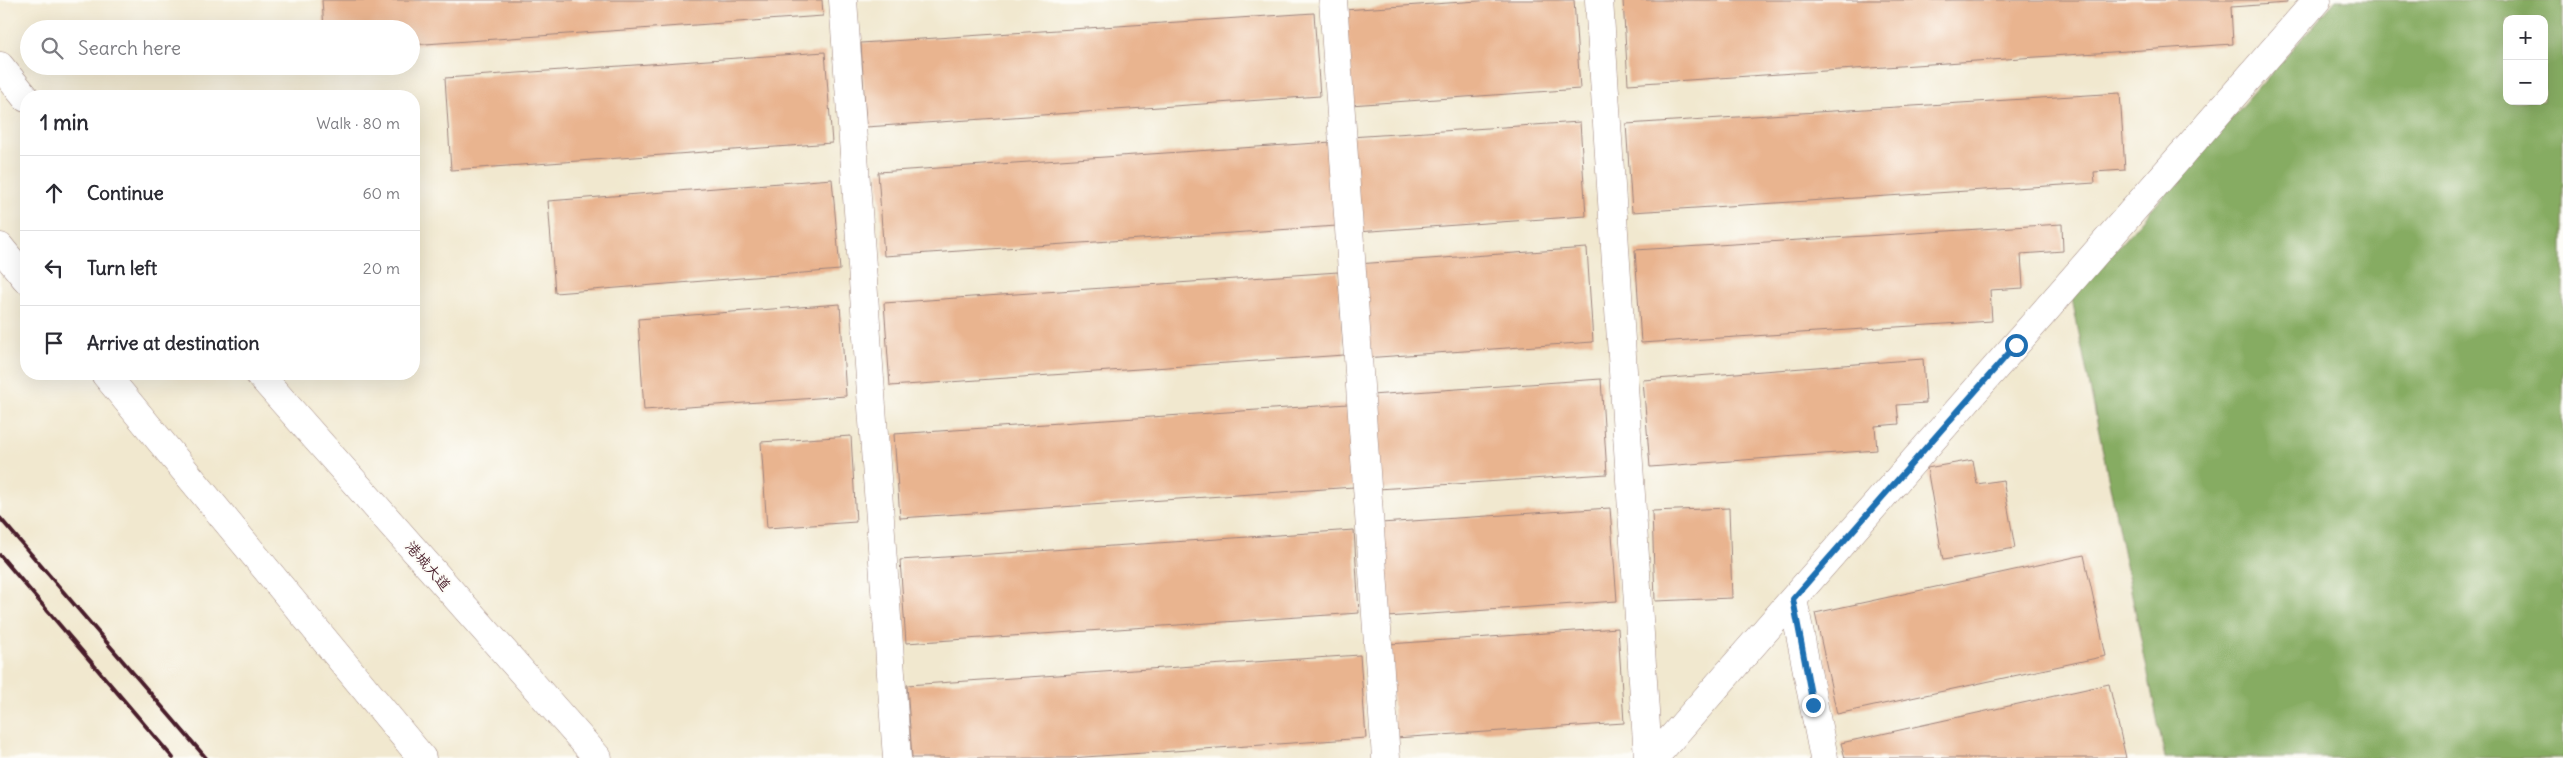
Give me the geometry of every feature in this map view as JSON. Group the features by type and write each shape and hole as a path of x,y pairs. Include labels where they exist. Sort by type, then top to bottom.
{"street":[{"path":"843,0 897,758"},
{"path":"1333,0 1386,758"},
{"path":"1599,0 1648,758"},
{"path":"1654,758 2317,0"},
{"path":"0,66 20,91"},
{"path":"0,247 20,271"},
{"path":"110,380 422,758"},
{"name":"港城大道","path":"264,380 598,758"},
{"path":"1793,599 1824,758"}],"green space":[{"path":"2336,0 2563,0 2563,758 2165,758 2072,299"}],"building":[{"path":"322,0 822,0 823,16 420,44 420,20 323,20"},
{"path":"1493,0 1574,0 1580,89 1350,105 1344,10"},
{"path":"1623,0 2287,0 2287,3 2231,7 2233,44 1628,84"},
{"path":"1314,13 1320,96 866,127 861,43"},
{"path":"825,52 832,143 451,170 445,78"},
{"path":"2120,93 2125,170 2094,172 2095,183 1632,212 1626,124"},
{"path":"1580,122 1586,216 1357,232 1350,137"},
{"path":"1332,142 1337,226 884,256 878,172"},
{"path":"832,179 840,270 555,293 548,201"},
{"path":"2062,224 2063,251 2021,254 2023,288 1990,290 1992,321 1641,343 1635,250"},
{"path":"1587,248 1593,342 1364,358 1357,264"},
{"path":"1338,272 1344,355 890,386 884,303"},
{"path":"840,304 846,396 644,410 638,319"},
{"path":"1923,359 1926,403 1897,405 1899,424 1875,426 1877,450 1650,467 1643,380"},
{"path":"1601,379 1607,474 1378,489 1371,395"},
{"path":"1348,404 1354,487 900,518 894,434"},
{"path":"851,436 856,522 767,528 761,442"},
{"path":"1973,460 1977,484 2003,480 2015,548 1943,560 1927,468"},
{"path":"1610,508 1617,601 1387,617 1381,523"},
{"path":"1729,508 1732,598 1655,601 1652,511"},
{"path":"1354,530 1359,613 906,643 900,560"},
{"path":"2084,555 2106,656 1837,714 1815,613"},
{"path":"1618,628 1624,723 1395,738 1389,644"},
{"path":"1360,655 1366,738 1070,758 912,758 907,685"},
{"path":"2109,684 2126,758 1845,758 1841,743"}],"railway":[{"path":"0,518 206,758"},
{"path":"0,555 173,758"}],"route":[{"path":"1813,705 1793,599 2016,345"}]}
